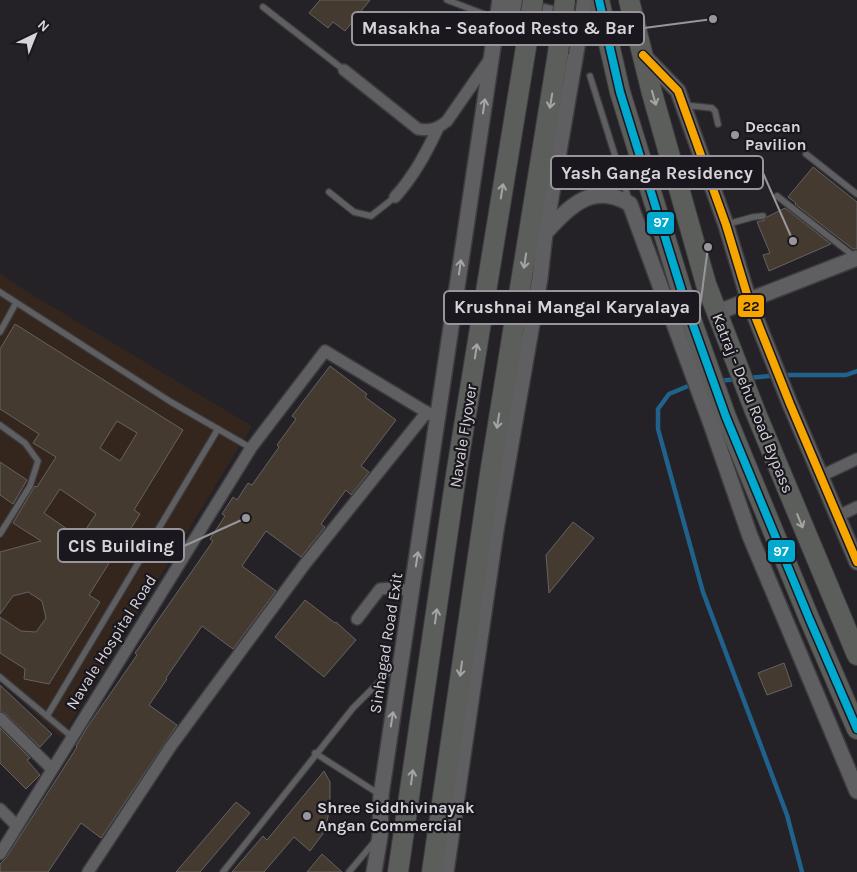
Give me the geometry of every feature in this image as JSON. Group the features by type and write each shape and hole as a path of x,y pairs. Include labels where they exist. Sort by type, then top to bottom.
{"highway":[{"name":"Navale Flyover","path":"398,872 457,469 532,0"},
{"name":"Navale Flyover","path":"437,870 490,474 565,0"},
{"name":"Katraj - Dehu Road Bypass","path":"599,0 620,92 679,311 719,420 857,729"},
{"name":"Katraj - Dehu Road Bypass","path":"629,0 706,284 716,313 857,655"}],"street":[{"path":"437,870 540,278 545,233 585,0"},
{"name":"Sinhagad Road Exit","path":"374,872 380,836 381,795 412,591 432,416 500,1"},
{"path":"500,1 582,20"},
{"path":"643,55 673,84 684,105 726,225 749,301 857,562"},
{"path":"344,70 418,129 428,131 438,128 447,121 491,58"},
{"path":"395,197 409,181 425,156 438,128"},
{"path":"545,233 564,211 592,196 606,194 630,204 679,311"},
{"path":"716,313 857,258"},
{"name":"Navale Hospital Road","path":"0,854 251,448 325,351 432,416"},
{"path":"88,872 171,746 305,564 432,416"},
{"path":"719,420 750,536 857,791"},
{"path":"821,476 857,459"},
{"path":"838,516 857,507"},
{"path":"357,619 380,590 391,588 412,591"},
{"path":"0,718 52,769"},
{"path":"0,809 17,826"}],"lane":[{"path":"447,0 498,19"},
{"path":"264,8 344,70"},
{"path":"590,76 630,204"},
{"path":"684,105 712,108 718,124"},
{"path":"806,154 857,194"},
{"path":"329,192 354,212 371,216 395,197"},
{"path":"777,196 857,258"},
{"path":"726,225 763,216"},
{"path":"0,292 171,402 251,448"},
{"path":"0,332 16,303"},
{"path":"0,425 25,444 38,461 30,486 0,534"},
{"path":"47,716 218,429"},
{"path":"223,872 353,708 402,660"},
{"path":"0,677 72,738"},
{"path":"315,754 381,795"},
{"path":"349,872 380,836"}],"shaded area":[{"path":"0,273 26,291 252,426 61,738 0,680"}],"building":[{"path":"320,0 370,0 345,31 333,22 328,28 309,13"},
{"path":"813,167 857,202 857,249 853,249 788,197"},
{"path":"785,208 831,244 769,271 763,255 770,253 757,222 765,220 767,217"},
{"path":"15,324 183,430 134,510 140,514 89,595 100,602 49,684 24,679 25,669 0,653 0,617 21,631 36,632 46,618 42,601 28,592 13,596 0,614 0,552 41,541 13,523 35,486 37,487 56,457 33,443 39,434 0,409 0,349","holes":["117,421 137,433 120,461 100,448","60,489 96,514 80,538 44,513"]},
{"path":"330,366 367,394 365,397 396,420 361,466 369,472 351,495 346,490 321,524 325,527 301,557 266,531 242,566 276,591 233,649 202,626 149,705 177,725 101,838 81,823 48,872 0,872 0,864 6,858 77,747 88,726 137,655 135,653 213,541 210,539 225,516 222,514 233,497 237,500 248,483 252,485 296,419 292,416"},
{"path":"0,462 27,480 13,504 0,495"},
{"path":"573,522 594,538 549,593 546,555"},
{"path":"305,600 336,622 356,640 324,677 275,637"},
{"path":"784,663 792,686 767,695 758,673"},
{"path":"0,685 52,734 40,747 5,713 0,711"},
{"path":"0,728 30,758 27,760 40,775 26,789 0,763"},
{"name":"Shree Siddhivinayak Angan Commercial","path":"324,771 330,782 330,807 325,831 310,851 294,837 264,872 232,872 263,836 267,840"},
{"path":"236,802 250,813 200,872 176,872"},
{"path":"322,854 342,872 307,872"}],"waterway":[{"path":"748,378 779,375 846,375 857,371"},
{"path":"718,381 738,379"},
{"path":"693,384 669,394 658,409 658,429 703,592 787,815 802,872"}],"transit line":[{"name":"97","path":"599,0 620,92 687,308 726,417 857,729"},
{"name":"22","path":"643,55 678,91 726,225 749,301 857,562"}],"place":[{"name":"Masakha - Seafood Resto & Bar","path":"713,19"},
{"name":"Deccan Pavilion","path":"735,135"},
{"name":"Yash Ganga Residency","path":"793,241"},
{"name":"Krushnai Mangal Karyalaya","path":"708,247"},
{"name":"CIS Building","path":"246,518"},
{"name":"Shree Siddhivinayak Angan Commercial","path":"307,816"}]}
